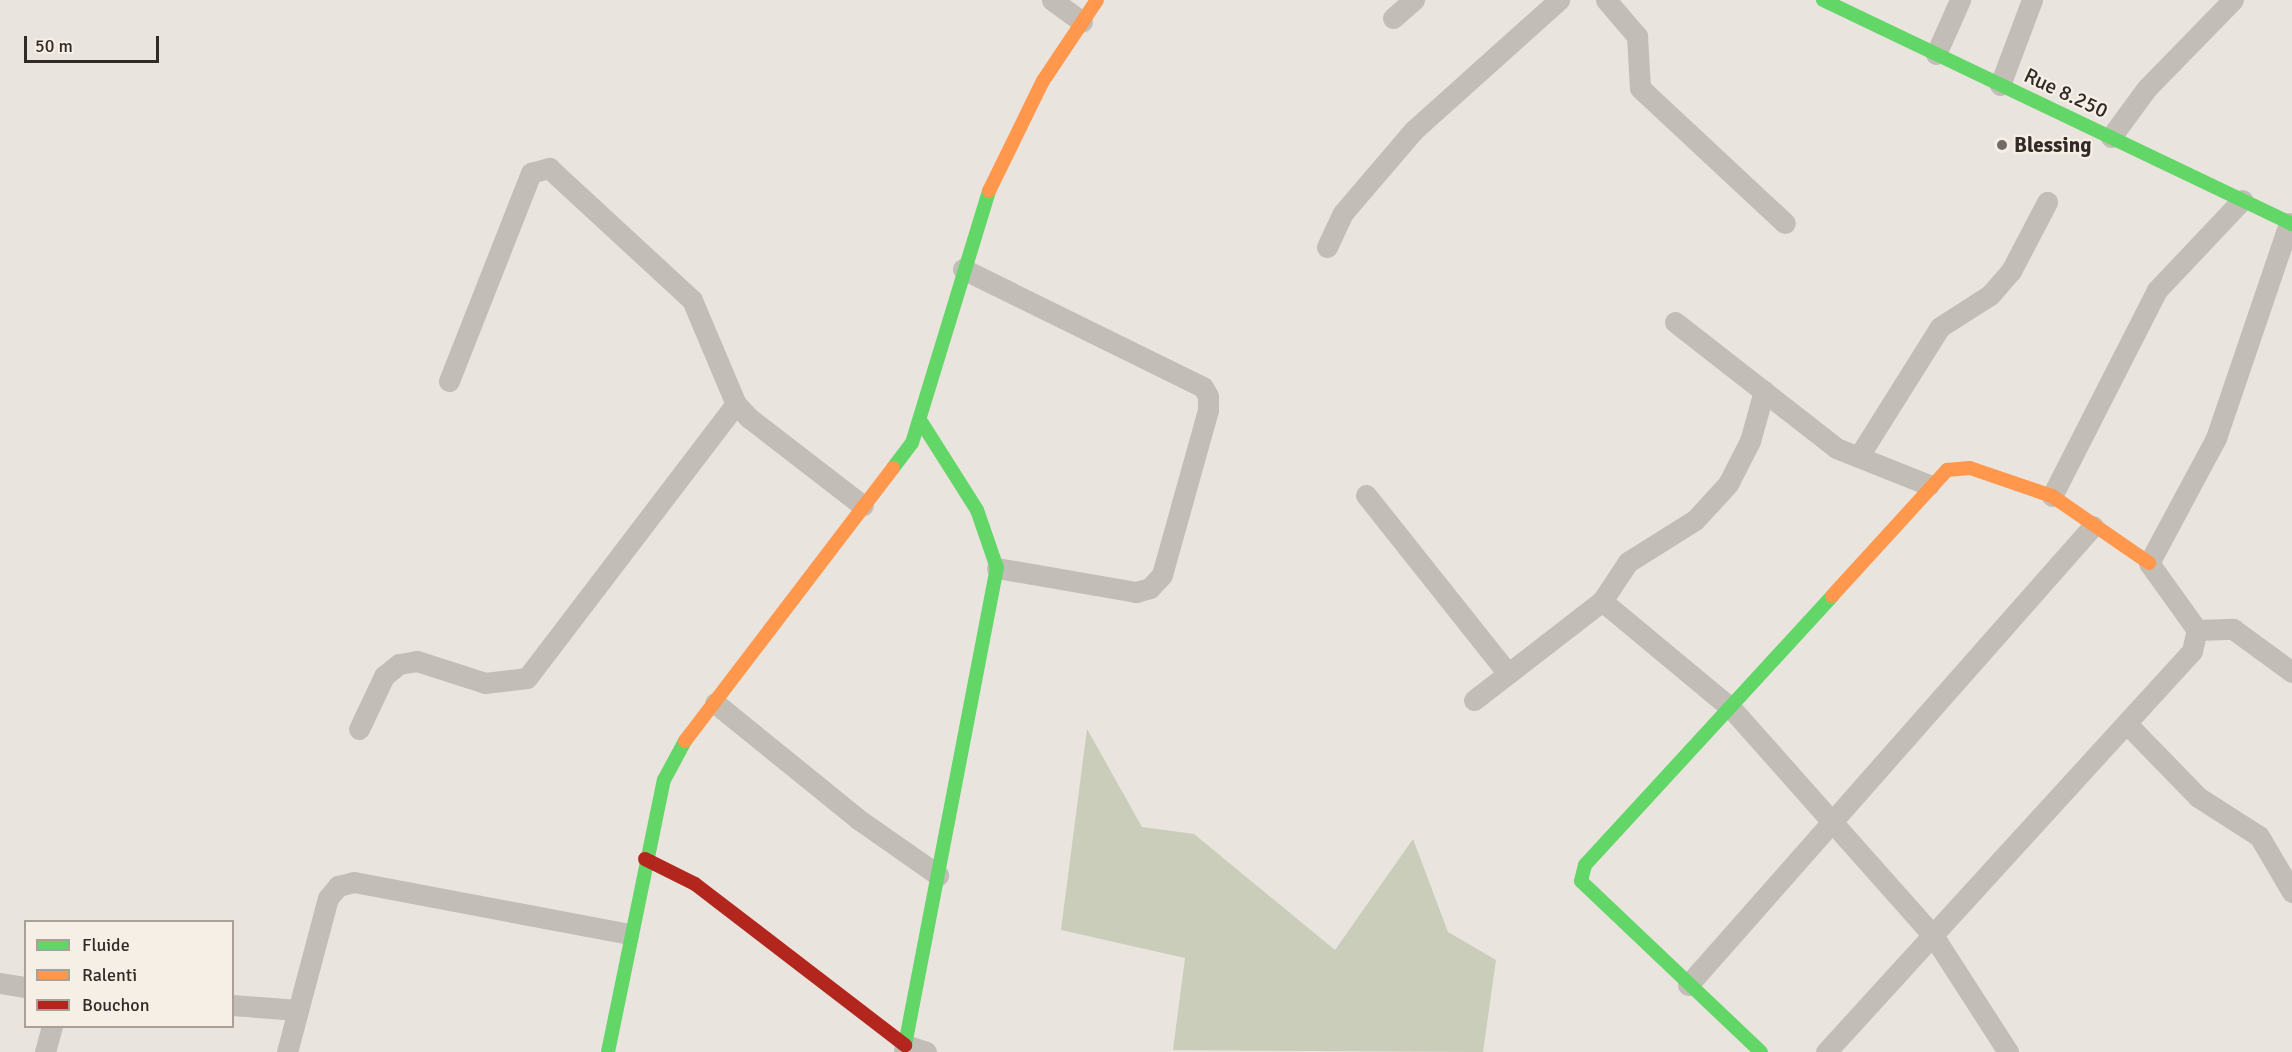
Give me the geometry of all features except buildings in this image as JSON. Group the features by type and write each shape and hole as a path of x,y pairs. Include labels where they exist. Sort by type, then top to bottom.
{"main road":[{"path":"608,1052 628,934 664,780 715,703 863,506 922,423 963,269 990,186 1014,134 1096,0"},
{"name":"Rue 8.250","path":"1823,0 2291,223"},
{"path":"645,859 695,884 905,1049 997,568 977,510 922,423"},
{"path":"1761,1052 1581,881 1581,874 1929,485 1957,465 2052,496 2148,563"}],"street":[{"path":"1052,0 1082,22"},
{"path":"1393,18 1414,0"},
{"path":"1327,247 1342,213 1414,130 1559,0"},
{"path":"1605,0 1636,36 1640,88 1785,223"},
{"path":"1936,54 1960,0"},
{"path":"2000,85 2032,0"},
{"path":"2111,138 2154,80 2233,0"},
{"path":"449,381 531,173 549,168 692,300 736,404 863,506"},
{"path":"2052,496 2157,290 2242,200"},
{"path":"1859,456 1940,327 1990,295 2011,271 2047,202"},
{"path":"1826,1052 2129,726 2192,651 2197,630 2148,563 2216,438 2291,223"},
{"path":"963,269 1203,387 1208,396 1209,410 1162,575 1150,588 1136,592 997,568"},
{"path":"1675,321 1836,447 1929,485"},
{"path":"1474,700 1507,672 1602,601 1616,573 1683,531 1728,484 1750,441 1764,391"},
{"path":"359,729 384,676 399,664 417,661 485,683 527,678 736,404"},
{"path":"1366,495 1507,672"},
{"path":"1688,985 1830,821 2093,526"},
{"path":"1602,601 1731,708 1934,937 2008,1052"},
{"path":"2197,630 2233,629 2292,672"},
{"path":"715,703 858,819 938,875"},
{"path":"2129,726 2198,797 2259,836 2292,892"},
{"path":"287,1052 328,898 338,886 354,882 628,934"},
{"path":"0,983 24,987"},
{"path":"234,1005 298,1010"},
{"path":"45,1052 51,1028"},
{"path":"905,1049 926,1052"}],"green space":[{"path":"1087,729 1142,827 1194,834 1335,950 1413,839 1448,932 1496,960 1483,1052 1173,1050 1185,958 1061,930"}],"traffic: fast":[{"path":"1823,0 2292,224"},
{"path":"893,468 912,443 989,191"},
{"path":"905,1045 997,568 977,510 922,423"},
{"path":"1761,1052 1581,881 1585,865 1832,596"},
{"path":"608,1052 664,780 685,741"}],"traffic: slow":[{"path":"989,191 1043,81 1097,0"},
{"path":"685,741 893,468"},
{"path":"1832,596 1947,470 1970,468 2052,496 2149,563"}],"traffic: jam":[{"path":"645,859 695,884 905,1045"}],"place":[{"name":"Blessing","path":"2002,145"}]}
